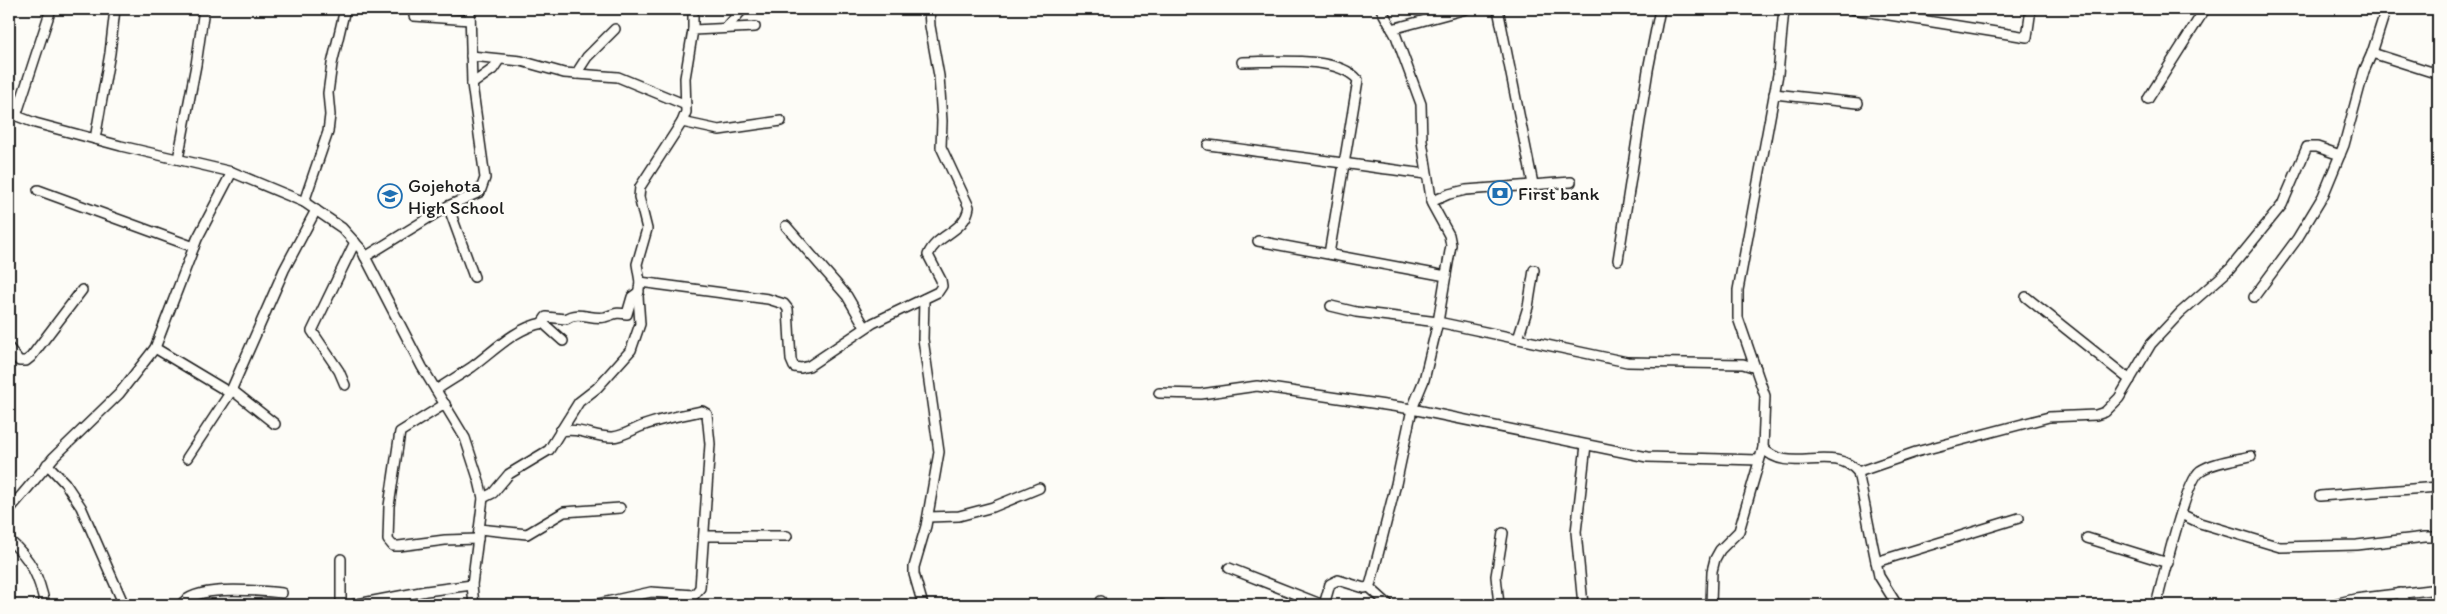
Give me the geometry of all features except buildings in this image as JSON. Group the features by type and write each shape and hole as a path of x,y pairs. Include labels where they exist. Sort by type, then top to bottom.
{"street":[{"path":"51,9 12,115 95,139 232,172 304,202 342,228 355,242 365,257 436,390 465,438 483,498 472,586 474,605"},
{"path":"95,139 110,53 115,9"},
{"path":"178,160 196,66 204,9"},
{"path":"304,202 328,132 330,115 328,93 332,64 345,9"},
{"path":"365,257 448,206 480,192 485,178 472,84 470,9"},
{"path":"483,498 493,493 509,474 549,450 579,402 597,388 630,350 640,324 640,282 637,264 647,229 639,197 640,187 682,122 686,105 685,78 693,30 693,9"},
{"path":"726,28 743,9"},
{"path":"640,282 768,299 784,304 788,309 791,360 794,367 801,368 809,366 865,328 938,292 942,286 942,280 928,255 931,248 938,241 963,224 969,207 941,147 939,76 930,26 929,9"},
{"path":"1369,587 1390,512 1412,409 1424,380 1438,322 1451,245 1449,235 1431,202 1426,174 1421,104 1392,29 1381,9"},
{"path":"1392,29 1466,9"},
{"path":"1498,9 1533,184"},
{"path":"1618,260 1648,70 1660,9"},
{"path":"1711,605 1712,571 1715,559 1720,550 1739,531 1763,448 1765,396 1738,318 1738,290 1774,94 1784,9"},
{"path":"1852,9 1868,10 2027,37 2031,9"},
{"path":"2148,99 2205,9"},
{"path":"2254,298 2297,240 2319,204 2340,155 2364,70 2372,54 2386,9"},
{"path":"414,16 470,20"},
{"path":"693,30 755,27"},
{"path":"576,74 587,57 615,29"},
{"path":"2372,54 2438,74"},
{"path":"471,56 521,61 564,74 618,77 686,105"},
{"path":"472,84 493,69 499,60"},
{"path":"1242,62 1314,62 1340,69 1355,76 1358,80 1329,254"},
{"path":"1774,94 1858,103"},
{"path":"682,122 718,130 781,121"},
{"path":"1208,145 1318,158 1345,164 1426,174"},
{"path":"1858,472 1916,452 2048,417 2096,415 2105,412 2119,398 2151,344 2180,313 2230,269 2282,205 2307,147 2317,147 2340,155"},
{"path":"9,510 47,464 119,394 155,348 194,247 232,172"},
{"path":"1431,202 1449,194 1466,190 1571,182"},
{"path":"38,190 194,247"},
{"path":"448,206 474,277"},
{"path":"187,458 231,392 284,270 316,210"},
{"path":"786,226 847,296 865,328"},
{"path":"1258,241 1446,276"},
{"path":"345,385 340,371 312,331 355,242"},
{"path":"1518,339 1528,307 1534,270"},
{"path":"9,348 19,361 26,361 82,290"},
{"path":"542,323 546,317 566,319 573,314 604,317 613,312 628,314 632,297 639,292"},
{"path":"2026,297 2130,380"},
{"path":"924,299 923,339 939,452 928,517 914,568 914,574 924,605"},
{"path":"1331,306 1356,312 1438,322 1626,362 1743,364 1756,368"},
{"path":"436,390 516,334 533,325 542,323 550,327 563,341"},
{"path":"155,348 231,392 275,424"},
{"path":"1159,393 1208,394 1232,388 1257,386 1412,409 1586,445 1661,458 1760,460"},
{"path":"445,404 400,432 389,506 388,540 393,546 399,546 445,540 478,539"},
{"path":"560,431 570,429 611,437 621,436 644,426 702,411 707,414 710,427 700,588 694,595 651,592 593,605"},
{"path":"1583,605 1576,532 1586,445"},
{"path":"1763,448 1768,454 1778,458 1804,460 1826,458 1842,460 1852,464 1858,472 1879,576 1897,605"},
{"path":"2156,605 2181,514 2194,477 2200,471 2251,456"},
{"path":"47,464 65,483 80,507 124,605"},
{"path":"2320,496 2438,487"},
{"path":"928,517 959,516 993,507 1039,488"},
{"path":"479,529 527,534 564,512 620,508"},
{"path":"2181,514 2200,523 2280,547 2357,544 2425,536 2438,537"},
{"path":"1876,562 2019,518"},
{"path":"1499,605 1496,576 1503,533"},
{"path":"704,536 787,536"},
{"path":"2087,538 2168,563"},
{"path":"9,540 25,554 37,575 45,605"},
{"path":"341,559 341,605"},
{"path":"1229,568 1324,605 1330,584 1338,580 1364,588 1369,587 1389,605"},
{"path":"352,605 426,591 472,586"},
{"path":"2330,605 2355,599 2438,589"},
{"path":"181,605 185,599 192,595 250,590 282,593"},
{"path":"2400,593 2407,605"},
{"path":"1150,604 1162,605"}],"place":[{"name":"First bank","path":"1500,193"},
{"name":"Gojehota High School","path":"390,196"}]}
